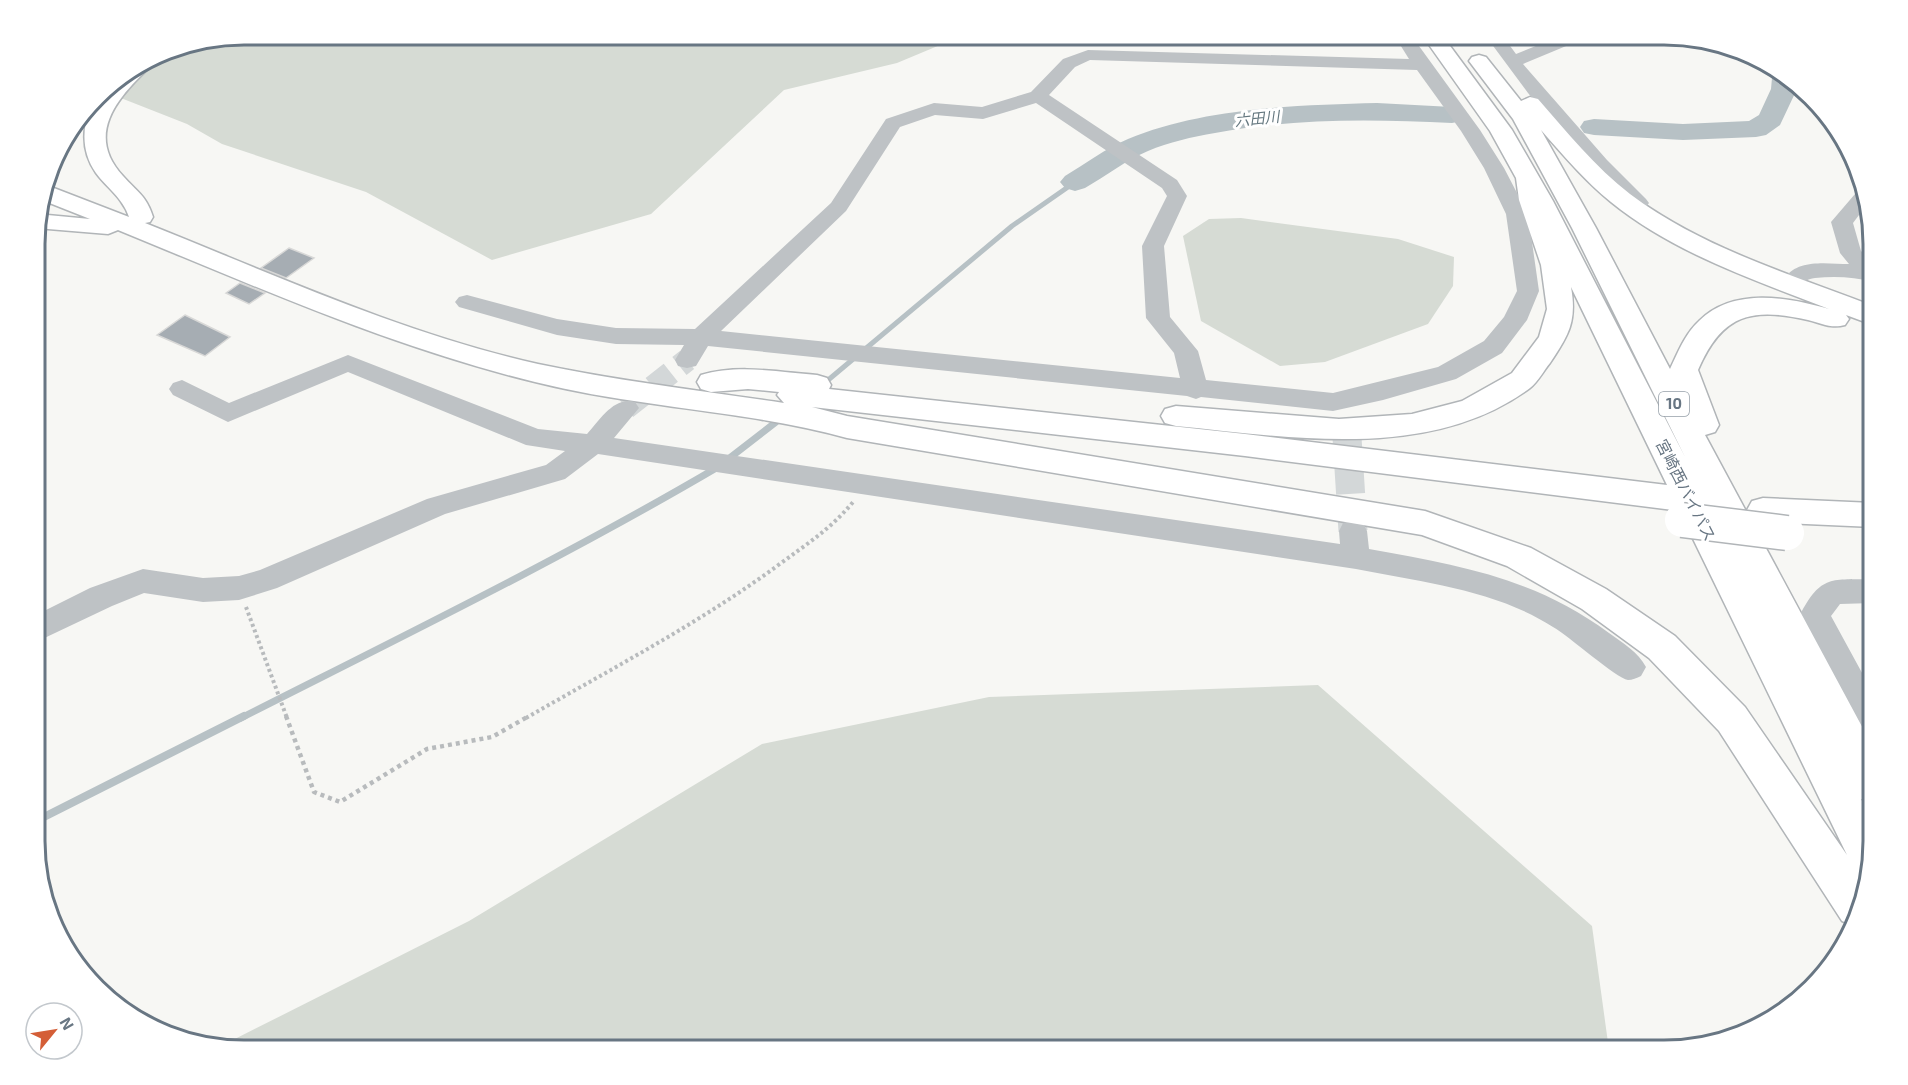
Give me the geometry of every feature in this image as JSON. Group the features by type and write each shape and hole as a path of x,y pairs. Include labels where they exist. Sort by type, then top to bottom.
{"highway":[{"name":"宮崎西バイパス","path":"1440,45 1502,130 1546,212 1863,844"},
{"name":"宮崎西バイパス","path":"1466,45 1523,118 1584,228 1701,458 1863,766"},
{"path":"1468,45 1499,69 1588,169 1622,199 1696,245 1863,312"},
{"path":"107,100 93,131 99,161 115,182 135,197 137,222"},
{"path":"711,382 748,379 1339,430 1412,425 1472,408 1522,380 1552,339 1561,309 1554,265 1531,200 1527,180"},
{"path":"55,183 262,280 400,334 525,369 605,386 808,417 859,429 1425,523 1519,557 1594,599 1662,647 1725,711 1853,900"},
{"path":"52,195 137,222 429,326 537,358 610,370 711,382 744,390 1245,446 1678,509 1787,533 1863,537"},
{"path":"47,222 76,226 137,222"},
{"path":"1701,458 1710,440 1684,370 1699,335 1710,323 1729,313 1760,305 1811,312 1863,329"},
{"path":"808,417 850,415 1678,509 1863,515"}],"street":[{"path":"466,302 557,327 616,336 701,337 1196,390 1339,410 1383,392 1446,373 1493,347 1515,320 1528,291 1517,214 1494,168 1470,130 1410,45"},
{"path":"1501,45 1512,62 1618,186 1644,206 1721,250 1863,303"},
{"path":"1512,62 1551,45"},
{"path":"687,360 701,337 839,207 893,123 934,109 982,113 1038,96 1084,47 1422,65"},
{"path":"1038,96 1170,184 1177,196 1153,246 1158,318 1186,351 1196,390"},
{"path":"1858,202 1842,222 1851,253 1863,266"},
{"path":"1796,278 1808,271 1863,273"},
{"path":"182,389 228,412 348,363 535,438 593,444 867,485 1354,544 1464,578 1544,607 1606,648 1630,667"},
{"path":"45,625 101,597 143,581 203,590 239,588 267,580 437,506 555,472 593,444 626,408"},
{"path":"1863,591 1832,592 1815,615 1863,705"}],"path":[{"path":"239,588 314,792 340,802 427,749 492,737 697,621 747,588 836,523 867,485"}],"shaded area":[{"path":"231,45 940,45 897,63 784,90 651,214 492,260 366,192 222,144 187,124 112,95 144,72 168,60 205,49"},
{"path":"1241,218 1398,239 1454,257 1453,286 1428,324 1325,362 1280,366 1201,321 1183,236 1209,219"},
{"path":"1318,685 1592,926 1608,1040 234,1039 469,921 762,744 989,697"}],"building":[{"path":"289,248 314,258 286,278 261,268"},
{"path":"240,283 265,293 249,304 226,293"},
{"path":"185,315 230,337 205,356 157,335"}],"waterway":[{"name":"六田川","path":"1594,127 1683,132 1756,129 1770,119 1784,86"},
{"name":"六田川","path":"1075,182 1137,145 1177,132 1250,118 1298,113 1377,111 1452,115"},
{"path":"1066,188 1075,182"},
{"path":"821,386 1012,226 1068,187"},
{"path":"774,423 782,417"},
{"path":"727,460 776,422"},
{"path":"241,718 541,565 718,467"},
{"path":"45,816 244,716"}],"tunnel":[{"path":"626,408 687,360"},
{"path":"1346,422 1353,531"}]}
